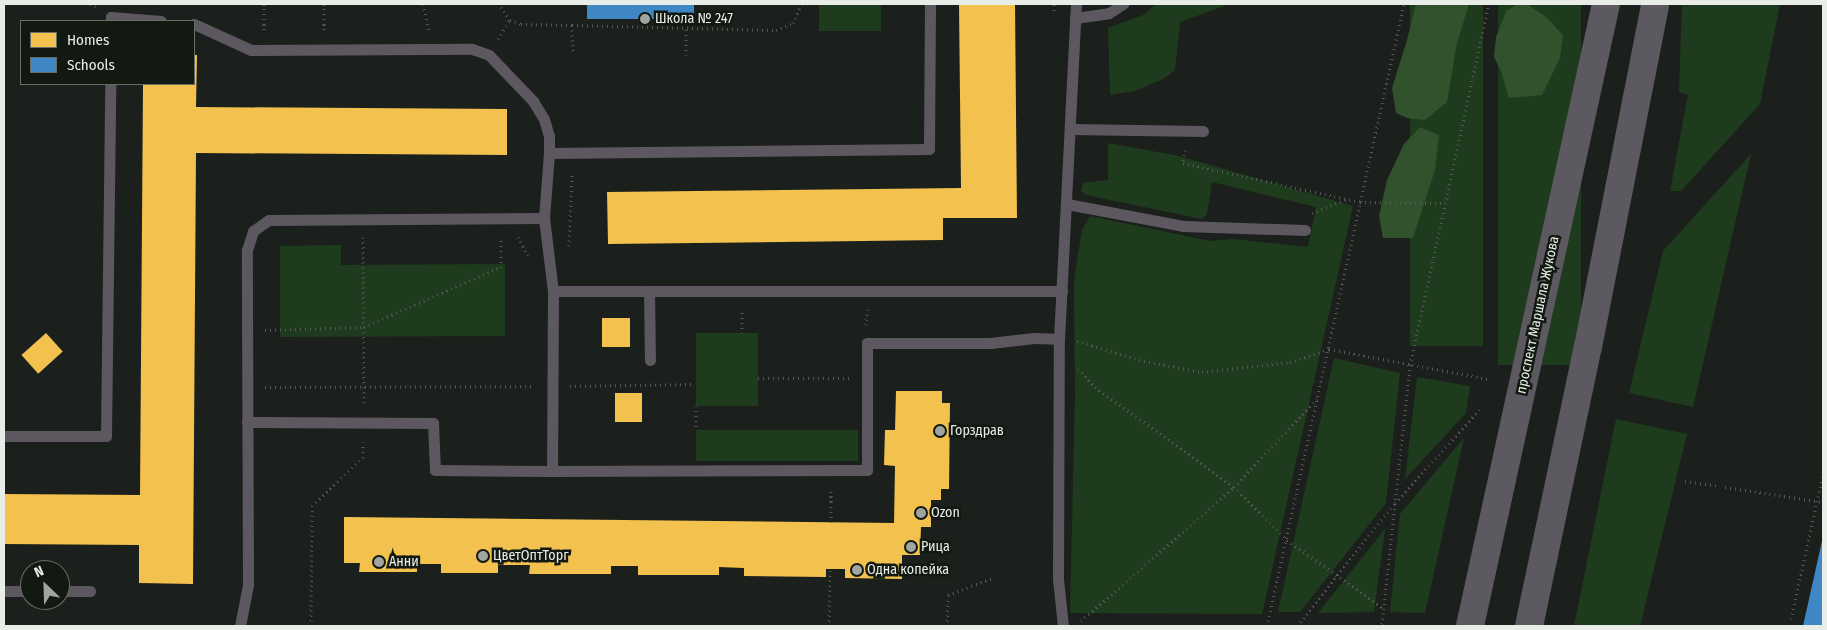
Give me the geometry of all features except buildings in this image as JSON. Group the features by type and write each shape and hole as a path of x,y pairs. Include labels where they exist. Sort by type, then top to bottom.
{"main road":[{"name":"проспект Маршала Жукова","path":"1470,626 1606,4"},
{"path":"1529,626 1588,347 1655,4"}],"lane":[{"path":"549,153 929,149 930,4"},
{"path":"1062,626 1058,580 1059,339 1076,4"},
{"path":"1075,18 1109,13 1123,4"},
{"path":"111,20 111,17 148,20"},
{"path":"195,24 251,50 472,49 488,55 533,101 544,119 549,136 544,218 553,291 552,471"},
{"path":"4,436 106,436 110,85"},
{"path":"1070,129 1203,132"},
{"path":"1067,204 1183,226 1305,230"},
{"path":"240,626 248,585 247,250 253,231 269,220 544,218"},
{"path":"553,291 1062,291"},
{"path":"649,291 650,360"},
{"path":"247,422 433,423 435,470 867,470 867,343 990,343 1034,338 1059,339"},
{"path":"4,591 20,591"},
{"path":"70,591 90,591"}],"path":[{"path":"264,4 264,51"},
{"path":"324,4 324,50"},
{"path":"423,4 432,49"},
{"path":"499,4 510,20 521,24 776,30 793,22 802,4"},
{"path":"1267,626 1404,4"},
{"path":"1382,624 1410,365 1489,4"},
{"path":"488,55 510,20"},
{"path":"572,26 572,54"},
{"path":"686,28 686,55"},
{"path":"1187,132 1183,163 1360,202 1445,203"},
{"path":"1305,230 1306,216 1346,199"},
{"path":"247,331 364,327 501,267 501,218"},
{"path":"311,621 312,506 363,457 363,219"},
{"path":"867,343 866,310 874,310"},
{"path":"1059,339 1083,341 1139,360 1202,372 1290,362 1329,349 1488,379"},
{"path":"1059,351 1095,387 1234,487 1286,540 1384,609"},
{"path":"758,378 867,378"},
{"path":"247,387 696,384"},
{"path":"1075,626 1234,487 1318,398"},
{"path":"696,406 696,430"},
{"path":"1297,626 1395,503 1482,407"},
{"path":"831,522 832,470"},
{"path":"1791,619 1823,475"},
{"path":"1685,481 1823,502"},
{"path":"829,626 830,569"},
{"path":"947,626 948,596 992,578"}],"green space":[{"path":"819,4 881,4 881,31 819,31"},
{"path":"1156,4 1230,4 1180,22 1175,70 1165,78 1135,91 1110,95 1108,28 1143,15"},
{"path":"1410,4 1483,4 1483,346 1410,346"},
{"path":"1416,4 1469,4 1457,43 1447,102 1425,120 1407,118 1396,113 1392,88"},
{"path":"1498,4 1581,4 1581,365 1498,365"},
{"path":"1518,4 1527,4 1546,17 1563,35 1560,58 1542,95 1509,98 1501,71 1494,57 1496,37 1506,11"},
{"path":"1682,4 1780,4 1760,104 1681,191 1670,191 1688,95 1679,92"},
{"path":"1420,127 1439,135 1435,170 1413,238 1383,238 1379,216 1387,180 1404,144"},
{"path":"1108,143 1179,156 1353,206 1262,614 1070,613 1075,396 1074,281 1082,230 1090,216 1210,241 1233,239 1308,247 1316,207 1212,182 1207,214 1202,219 1086,195 1081,191 1083,183 1108,180"},
{"path":"1751,154 1693,407 1629,393 1663,251"},
{"path":"341,245 341,265 505,264 505,336 280,337 280,246"},
{"path":"696,333 758,333 758,406 696,406"},
{"path":"1334,358 1400,373 1386,503 1300,612 1278,612"},
{"path":"1417,377 1470,386 1466,413 1405,479"},
{"path":"1616,419 1687,434 1640,626 1574,626"},
{"path":"696,430 858,430 858,461 696,461"},
{"path":"1464,438 1425,613 1390,612 1400,514"},
{"path":"1385,529 1374,612 1318,613"}],"place":[{"name":"Школа № 247","path":"645,19"},
{"name":"Горздрав","path":"940,431"},
{"name":"Ozon","path":"921,513"},
{"name":"Рица","path":"911,547"},
{"name":"ЦветОптТорг","path":"483,556"},
{"name":"Анни","path":"379,562"},
{"name":"Одна копейка","path":"857,570"}]}
